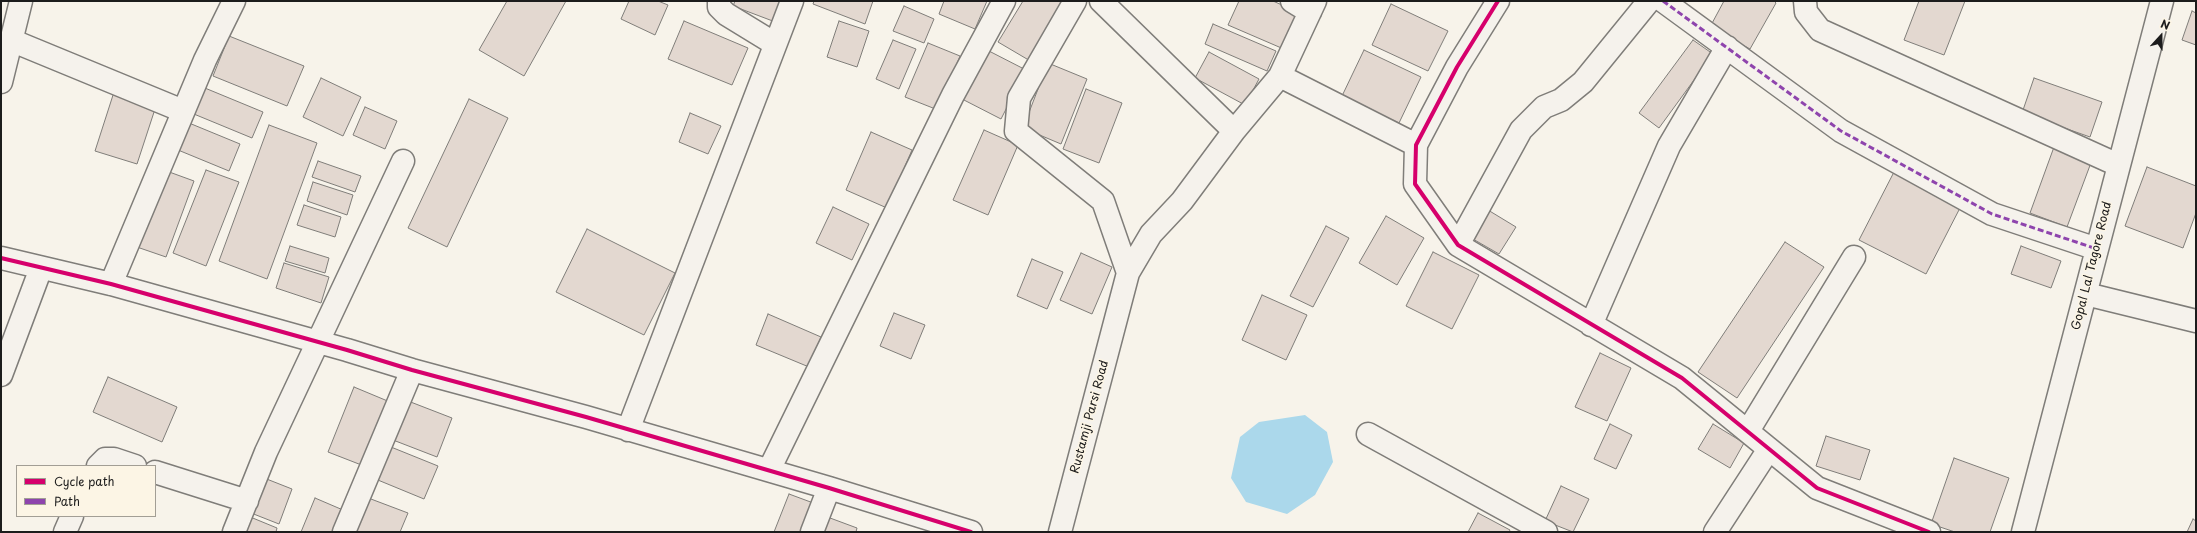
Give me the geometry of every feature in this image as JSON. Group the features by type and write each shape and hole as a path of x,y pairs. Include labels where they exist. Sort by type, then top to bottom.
{"street":[{"path":"1,82 21,1"},
{"path":"111,284 205,60 234,1"},
{"path":"719,1 719,7 726,14 775,44"},
{"path":"628,430 792,1"},
{"path":"769,470 953,95 1004,1"},
{"path":"1075,1 1019,98 1016,131 1103,200 1128,273"},
{"path":"1101,1 1234,131"},
{"path":"1498,1 1457,67 1416,145 1415,184 1458,245 1682,378 1817,488 1890,525 1928,532"},
{"path":"1458,245 1521,130 1544,107 1561,100 1583,82 1649,1"},
{"path":"1663,1 1841,131 1992,214 2097,249"},
{"path":"1805,1 1806,12 1820,30 2118,165"},
{"name":"Gopal Lal Tagore Road","path":"2023,532 2162,1"},
{"name":"Rustamji Parsi Road","path":"1060,532 1128,273 1151,234 1182,201 1234,131 1280,76 1306,5"},
{"path":"12,41 183,111"},
{"path":"1592,325 1669,146 1727,48"},
{"path":"1280,76 1416,145"},
{"path":"234,532 266,452 403,161"},
{"path":"1,258 111,284 319,342 412,370 769,470 971,532"},
{"path":"1748,431 1854,258"},
{"path":"1,374 41,268"},
{"path":"2086,294 2196,321"},
{"path":"344,532 412,370"},
{"path":"1368,434 1546,532"},
{"path":"1715,532 1770,449"},
{"path":"99,465 105,459 114,459 132,465"},
{"path":"156,472 247,501"},
{"path":"812,532 829,488"},
{"path":"66,532 72,517"}],"water":[{"path":"1305,415 1327,432 1333,462 1315,495 1287,514 1246,502 1231,478 1240,437 1259,422"}],"building":[{"path":"507,1 566,1 524,76 479,50"},
{"path":"629,1 658,1 668,5 655,35 621,19"},
{"path":"735,1 786,1 778,23 733,6"},
{"path":"814,1 873,1 865,24 813,4"},
{"path":"944,1 987,1 975,29 939,14"},
{"path":"1023,1 1070,1 1032,62 998,42"},
{"path":"1239,1 1273,1 1302,14 1286,50 1228,25"},
{"path":"1724,1 1774,1 1776,3 1750,49 1710,27"},
{"path":"1919,1 1965,1 1944,55 1904,40"},
{"path":"1391,4 1448,31 1428,71 1372,45"},
{"path":"904,6 934,19 924,43 893,31"},
{"path":"2192,11 2196,13 2196,45 2182,40"},
{"path":"684,21 748,48 732,85 668,59"},
{"path":"839,21 869,31 857,67 827,57"},
{"path":"1213,24 1276,51 1267,71 1205,44"},
{"path":"229,36 304,66 287,106 213,76"},
{"path":"893,40 916,49 899,89 876,79"},
{"path":"1693,40 1713,54 1659,128 1639,113"},
{"path":"928,43 960,56 938,110 905,97"},
{"path":"987,50 1026,70 1001,119 962,99"},
{"path":"1364,50 1421,77 1399,123 1342,96"},
{"path":"1209,52 1259,79 1245,105 1195,78"},
{"path":"1048,63 1087,79 1061,144 1023,128"},
{"path":"321,78 361,97 343,136 303,117"},
{"path":"2034,78 2102,102 2090,137 2022,113"},
{"path":"200,86 263,112 252,138 189,112"},
{"path":"1086,89 1122,103 1099,163 1063,149"},
{"path":"114,92 156,106 137,164 95,151"},
{"path":"469,99 508,118 447,247 408,228"},
{"path":"365,107 397,121 385,149 353,135"},
{"path":"690,113 721,126 708,154 679,142"},
{"path":"189,123 240,144 229,171 178,150"},
{"path":"269,125 317,143 267,279 219,261"},
{"path":"984,130 1018,145 988,215 953,200"},
{"path":"871,132 912,150 887,208 846,190"},
{"path":"2054,147 2092,160 2067,227 2030,213"},
{"path":"318,161 361,176 355,192 312,177"},
{"path":"2147,167 2196,186 2196,213 2183,248 2125,226"},
{"path":"161,169 194,181 166,257 134,246"},
{"path":"206,170 239,182 206,266 173,253"},
{"path":"1894,172 1961,206 1926,274 1859,240"},
{"path":"313,182 353,195 347,215 307,201"},
{"path":"304,205 341,217 335,237 297,225"},
{"path":"833,207 869,224 852,260 816,243"},
{"path":"1483,207 1516,227 1499,254 1466,235"},
{"path":"1386,216 1424,238 1397,285 1359,263"},
{"path":"1326,226 1349,238 1313,307 1290,296"},
{"path":"587,229 675,273 644,335 556,292"},
{"path":"1785,242 1824,267 1737,398 1698,372"},
{"path":"290,246 329,258 325,273 285,261"},
{"path":"2021,246 2061,261 2051,288 2011,274"},
{"path":"1433,252 1479,275 1452,329 1406,306"},
{"path":"1081,253 1112,267 1092,314 1060,300"},
{"path":"1032,259 1063,272 1047,309 1017,296"},
{"path":"284,263 329,277 321,303 276,288"},
{"path":"1262,295 1307,315 1286,360 1242,340"},
{"path":"894,313 925,325 911,359 880,346"},
{"path":"768,314 821,337 809,367 756,345"},
{"path":"1600,353 1631,368 1607,421 1575,407"},
{"path":"108,377 177,407 162,442 93,412"},
{"path":"354,387 390,402 364,466 328,452"},
{"path":"408,401 452,418 437,457 393,440"},
{"path":"1610,424 1632,435 1616,469 1594,459"},
{"path":"1713,424 1744,443 1730,468 1698,449"},
{"path":"1826,436 1870,450 1860,480 1816,466"},
{"path":"386,445 438,466 424,499 373,478"},
{"path":"1954,458 2009,478 1990,532 1955,532 1931,524"},
{"path":"259,476 292,489 279,524 246,511"},
{"path":"1561,486 1589,499 1573,532 1545,521"},
{"path":"789,494 816,504 805,532 774,532"},
{"path":"363,496 408,513 400,532 355,532"},
{"path":"315,498 343,510 334,532 301,532"},
{"path":"1478,513 1510,530 1509,532 1468,532"},
{"path":"243,514 277,528 276,532 236,532"},
{"path":"822,515 857,528 856,532 816,532"},
{"path":"2193,519 2196,521 2196,532 2187,532"}],"marked path":[{"path":"1663,1 1841,131 1992,214 2097,249"}],"cycle path":[{"path":"1498,1 1457,67 1416,145 1415,184 1458,245 1682,378 1817,488 1929,532"},
{"path":"1,258 111,284 347,350 412,370 586,417 829,488 971,532"}]}
